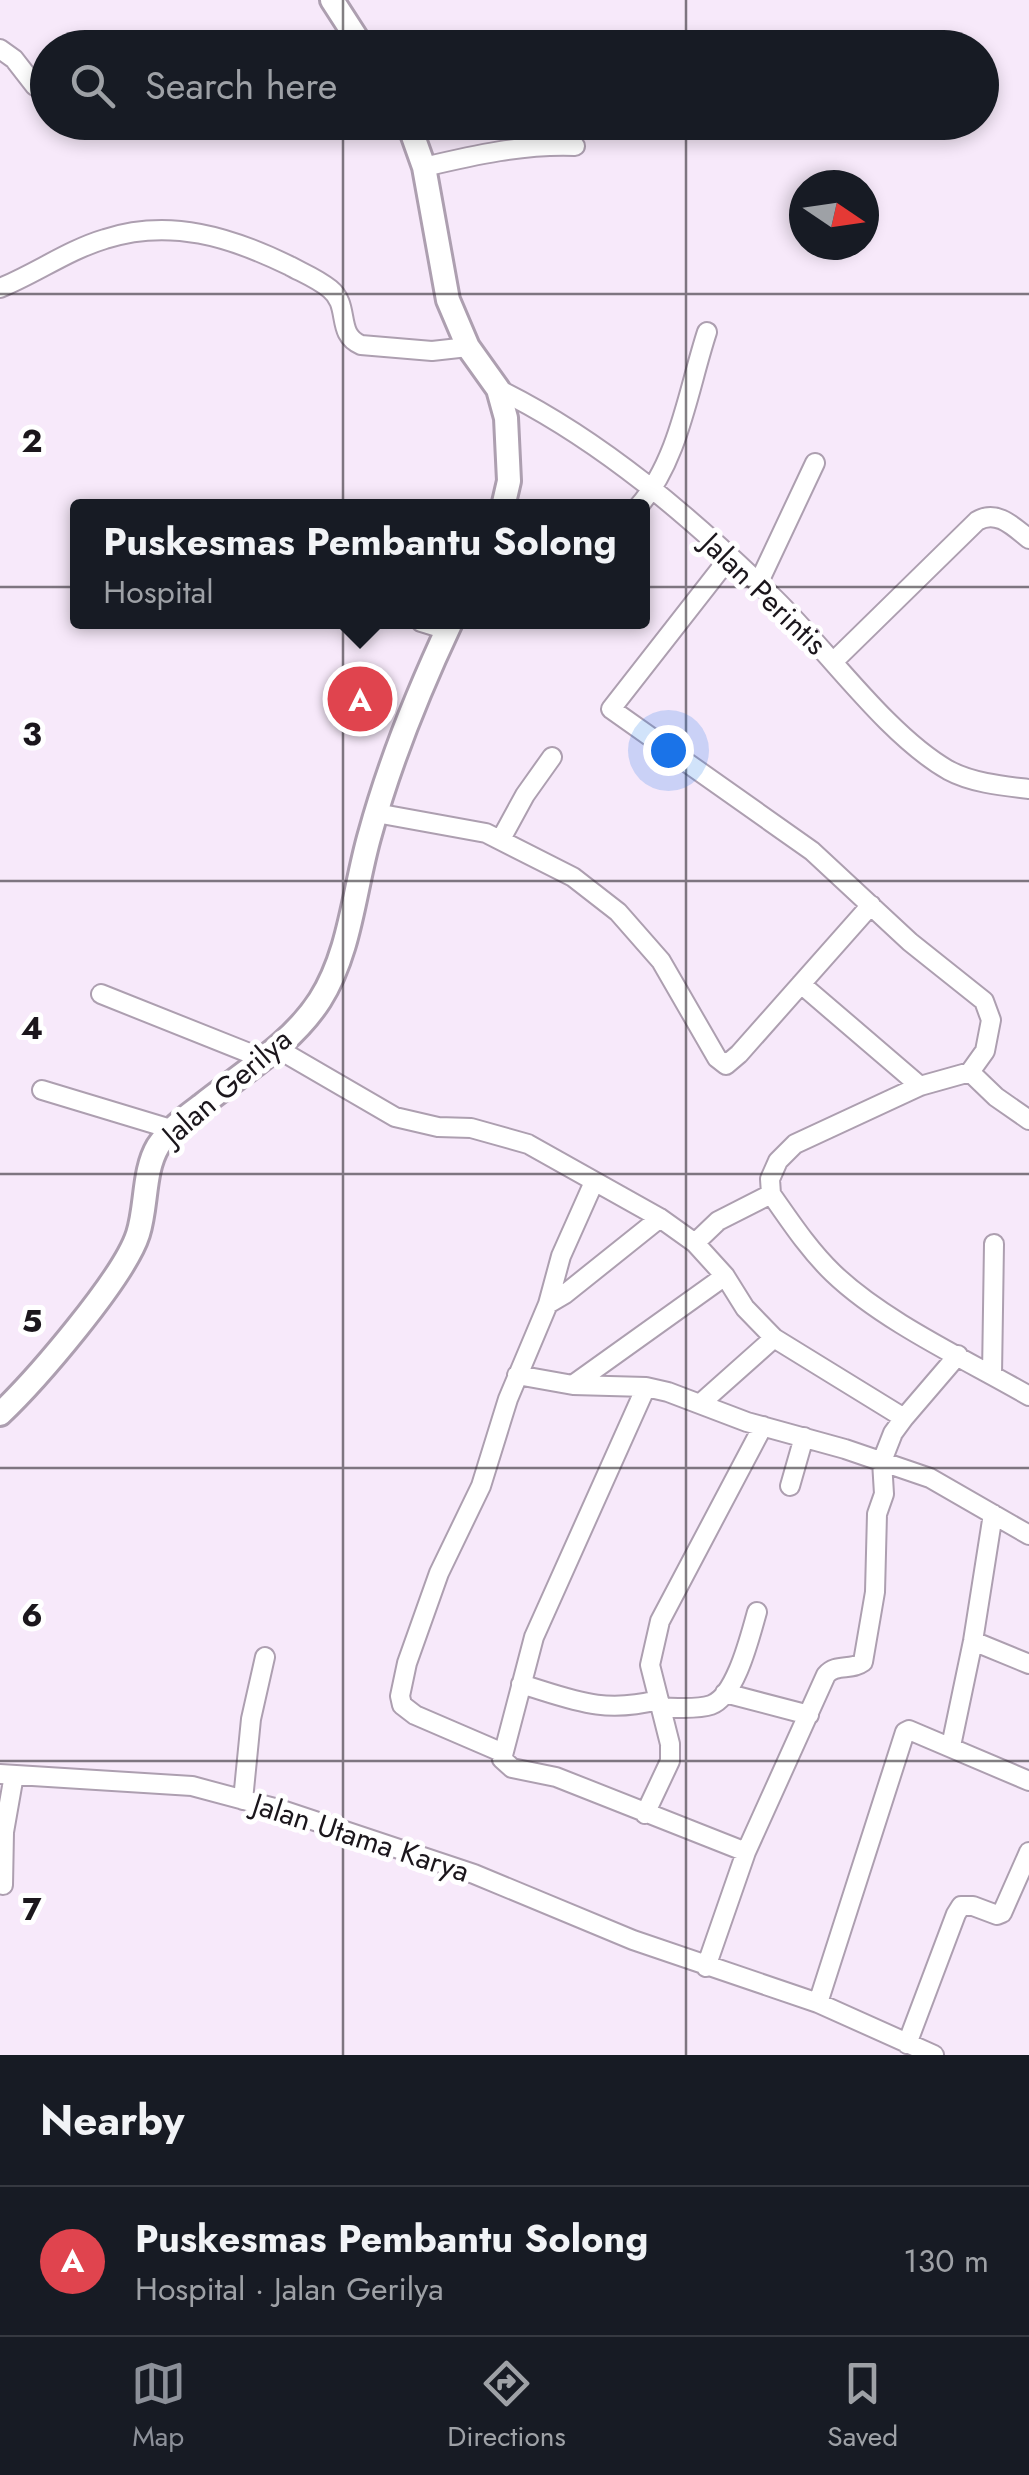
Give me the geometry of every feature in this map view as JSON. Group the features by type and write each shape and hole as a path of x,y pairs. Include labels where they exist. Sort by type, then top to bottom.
{"street":[{"path":"332,0 351,30"},
{"path":"0,49 30,80"},
{"path":"414,140 424,167 442,276 455,319 468,347 498,388 506,418 509,480 505,499"},
{"path":"424,167 512,148 576,146"},
{"path":"0,288 101,240 166,228 246,244 313,278 339,299 344,310 343,328 352,341 361,345 432,351 468,347"},
{"path":"644,499 666,462 707,332"},
{"name":"Jalan Perintis","path":"498,388 599,448 652,490 758,584 914,745 950,771 1029,789"},
{"path":"758,584 814,463"},
{"path":"834,661 977,521 994,516 1029,539"},
{"path":"729,558 611,709 812,851 910,942 984,1001 991,1020 988,1040 978,1064 970,1072 920,1086 794,1144 778,1160 770,1179 771,1194 799,1234 834,1273 876,1308 1029,1396"},
{"name":"Jalan Gerilya","path":"2,1409 60,1348 126,1260 138,1234 154,1152 172,1129 271,1054 311,1013 335,972 376,813 448,629"},
{"path":"501,839 524,795 552,758"},
{"path":"376,813 486,832 572,876 618,912 661,961 721,1063 729,1064 739,1054 871,904"},
{"path":"802,984 920,1086"},
{"path":"102,994 271,1054 395,1117 438,1127 471,1128 528,1144 695,1242 725,1276 745,1308 774,1338 904,1418"},
{"path":"970,1072 1029,1120"},
{"path":"42,1090 172,1129"},
{"path":"501,1752 415,1714 402,1705 400,1696 407,1663 439,1573 480,1486 562,1256 594,1182"},
{"path":"695,1242 718,1221 771,1194"},
{"path":"548,1304 660,1218"},
{"path":"992,1374 994,1244"},
{"path":"574,1384 725,1276"},
{"path":"702,1403 774,1338"},
{"path":"706,1967 746,1852 830,1671 857,1667 863,1662 875,1592 874,1538 884,1494 882,1461 893,1434 958,1354"},
{"path":"518,1375 574,1384 646,1387 702,1403 930,1478 1029,1535"},
{"path":"646,1387 534,1637 502,1759 512,1768 556,1778 746,1852"},
{"path":"646,1814 670,1761 670,1744 650,1666 660,1620 764,1426"},
{"path":"790,1486 804,1438"},
{"path":"951,1746 993,1514"},
{"path":"521,1684 598,1707 711,1705 725,1694 746,1650 757,1612"},
{"path":"973,1641 1029,1664"},
{"path":"243,1800 251,1719 265,1657"},
{"path":"725,1694 809,1715"},
{"path":"818,2004 906,1732 951,1746 1029,1781"},
{"path":"3,1885 7,1774"},
{"name":"Jalan Utama Karya","path":"7,1774 192,1786 243,1800 474,1874 553,1909 706,1967 818,2004 934,2055"},
{"path":"907,2044 961,1906 1002,1913 1029,1852"}],"place":[{"name":"Puskesmas Pembantu Solong","path":"360,699"}]}
